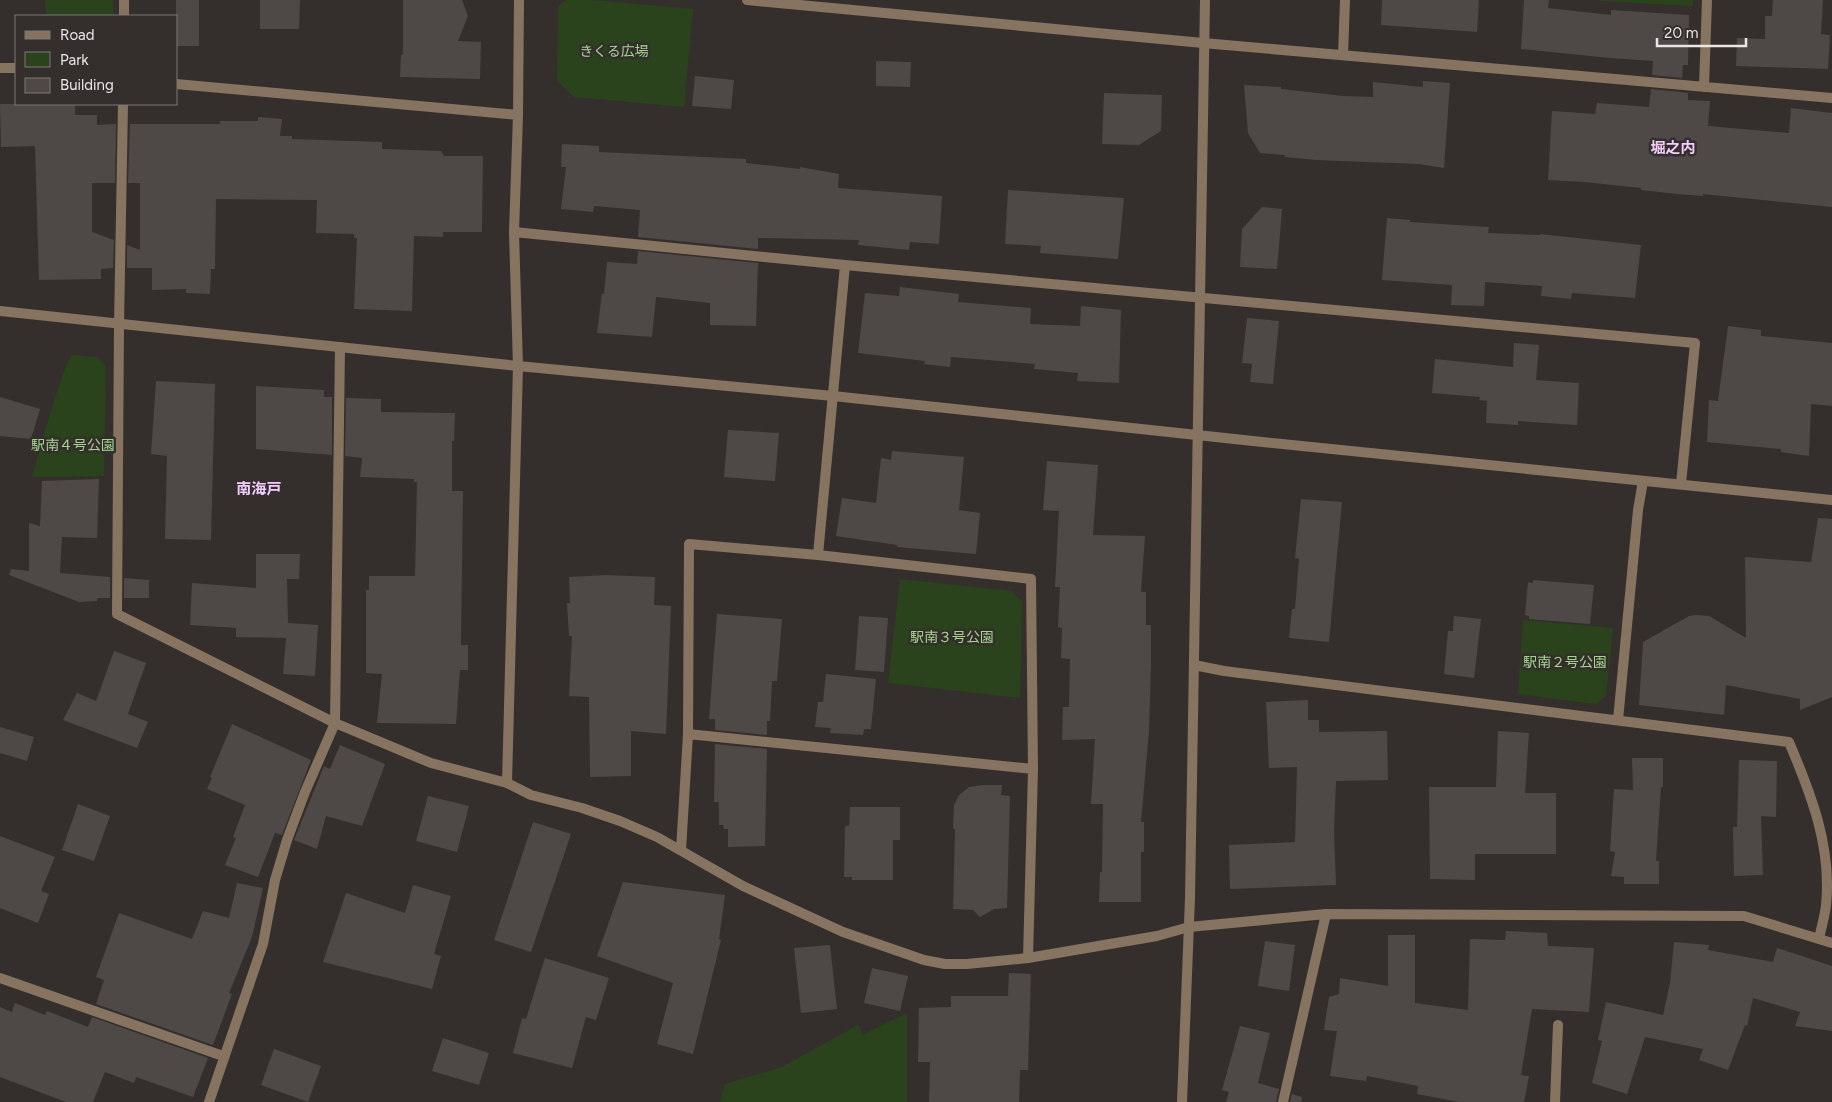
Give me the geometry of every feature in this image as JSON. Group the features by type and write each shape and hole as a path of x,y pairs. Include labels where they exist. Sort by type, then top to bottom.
{"street":[{"path":"124,0 124,15"},
{"path":"507,783 518,366 514,232 519,0"},
{"path":"747,0 842,4 1203,43 1832,98"},
{"path":"1182,1102 1189,927 1205,0"},
{"path":"1343,55 1344,0"},
{"path":"1704,87 1707,0"},
{"path":"0,68 15,68"},
{"path":"178,84 518,115"},
{"path":"123,105 117,614 335,723 431,763 507,783 531,795 620,820 682,850 743,886 843,932 924,960 945,964 967,964 1028,958 1156,936 1189,927 1326,914 1744,916 1832,943"},
{"path":"514,232 845,265 1695,344 1681,484"},
{"path":"818,555 845,265"},
{"path":"0,311 119,325 833,396 1198,436 1832,500"},
{"path":"208,1102 263,944 275,880 287,840 305,792 335,723 340,347"},
{"path":"1618,720 1638,510 1643,481"},
{"path":"682,850 688,734 690,544 818,555 1031,579 1032,769 1028,958"},
{"path":"1194,665 1224,671 1789,742 1818,818 1823,840 1826,861 1826,905 1819,938"},
{"path":"688,734 1032,769"},
{"path":"1282,1102 1326,914"},
{"path":"0,978 223,1056"},
{"path":"1555,1102 1558,1025"}],"green space":[{"path":"45,0 113,0 113,15 46,15"},
{"name":"きくる広場","path":"566,0 592,0 693,9 684,107 574,97 557,81 558,6"},
{"path":"1693,0 1693,6 1600,1"},
{"name":"駅南４号公園","path":"71,355 97,357 106,366 104,476 32,477 54,400"},
{"name":"駅南３号公園","path":"900,579 1012,591 1022,601 1020,698 888,683"},
{"name":"駅南２号公園","path":"1523,620 1613,628 1606,696 1595,704 1518,694"},
{"path":"907,1013 907,1102 720,1102 725,1084 782,1067 858,1025 863,1035"}],"building":[{"path":"176,0 199,0 199,46 178,46 178,15 176,15"},
{"path":"260,0 300,0 299,29 260,29"},
{"path":"403,0 462,0 468,16 458,41 481,42 480,79 400,77 401,55 403,54"},
{"path":"1382,0 1479,0 1477,32 1381,25"},
{"path":"1524,0 1549,0 1548,8 1611,15 1611,10 1689,15 1688,65 1683,65 1682,78 1652,75 1653,61 1521,49"},
{"path":"1773,0 1823,0 1821,34 1830,35 1828,69 1736,66 1737,38 1765,39 1765,16 1772,16"},
{"path":"876,61 911,62 910,87 876,86"},
{"path":"695,76 734,80 731,109 692,106"},
{"path":"1423,81 1450,83 1444,168 1419,164 1316,160 1260,153 1248,133 1244,85 1281,87 1281,89 1344,96 1373,97 1373,82 1423,87"},
{"path":"1651,89 1688,93 1688,100 1710,101 1708,126 1789,133 1791,108 1832,113 1832,207 1703,194 1703,196 1677,194 1641,190 1641,188 1548,180 1552,111 1595,114 1597,103 1649,107"},
{"path":"1104,93 1162,95 1161,131 1139,145 1102,144"},
{"path":"0,104 75,105 75,115 97,115 97,125 116,124 115,183 92,183 92,232 114,240 113,268 101,269 101,279 39,280 35,146 1,147"},
{"path":"258,117 282,119 280,136 292,136 292,139 382,142 382,149 441,151 444,156 483,156 482,232 443,232 443,237 414,236 412,311 354,309 357,238 354,238 354,234 316,233 317,200 216,199 215,269 211,269 210,294 186,293 186,289 152,290 152,268 127,268 127,245 140,250 140,183 128,183 130,124 220,124 220,121 258,121"},
{"path":"562,144 599,146 599,152 746,159 746,163 800,169 800,167 839,174 838,188 942,196 939,244 910,242 909,250 858,245 859,240 758,238 758,249 638,237 640,210 594,206 593,212 561,209 566,167 561,167"},
{"path":"1008,190 1124,198 1118,259 1040,253 1041,246 1005,244"},
{"path":"1262,207 1282,209 1277,269 1240,267 1242,229"},
{"path":"1387,218 1410,220 1410,222 1489,227 1488,233 1540,234 1641,245 1635,298 1572,293 1571,299 1541,296 1542,286 1485,282 1484,306 1451,305 1452,285 1382,280"},
{"path":"638,251 758,263 756,326 710,325 710,303 656,297 652,337 597,333 607,262 637,264"},
{"path":"900,287 959,294 958,302 1031,308 1030,324 1080,326 1081,306 1121,310 1119,383 1077,381 1078,373 1034,369 1035,364 951,357 950,367 924,364 925,361 858,353 865,293 899,296"},
{"path":"1247,318 1279,321 1273,384 1250,382 1252,364 1242,363"},
{"path":"1728,326 1761,330 1761,336 1832,343 1832,406 1811,404 1809,456 1781,452 1781,449 1707,442 1709,400 1718,401"},
{"path":"1514,343 1539,345 1536,380 1579,383 1577,425 1518,421 1518,425 1486,423 1487,401 1479,400 1480,397 1432,393 1435,359 1513,367"},
{"path":"156,381 215,384 211,540 165,539 167,456 151,454"},
{"path":"256,386 324,390 324,397 332,397 332,455 256,449"},
{"path":"0,397 40,409 31,439 0,436"},
{"path":"346,398 381,399 381,412 455,413 454,441 452,441 452,491 463,491 461,645 468,645 468,670 460,670 456,724 377,723 382,674 366,673 366,590 369,590 369,576 415,576 417,482 414,482 414,479 360,477 362,458 345,456"},
{"path":"728,430 779,433 775,481 724,477"},
{"path":"892,451 964,457 959,510 980,513 976,554 897,547 897,545 836,536 842,498 876,503 881,458 891,460"},
{"path":"1047,461 1098,465 1093,535 1145,536 1141,592 1146,592 1146,625 1151,625 1151,666 1149,731 1141,822 1144,822 1144,852 1141,852 1141,902 1099,902 1100,872 1102,872 1103,804 1091,804 1095,739 1062,740 1063,707 1069,707 1070,659 1061,658 1062,628 1058,627 1060,587 1055,587 1059,511 1043,510"},
{"path":"99,479 97,538 62,537 60,573 110,577 110,598 97,598 97,601 79,602 9,575 11,569 29,571 29,523 40,526 42,481"},
{"path":"1301,499 1342,502 1329,642 1289,638 1292,609 1295,609 1299,559 1295,558"},
{"path":"1818,518 1832,519 1832,697 1800,710 1800,699 1726,685 1724,715 1639,705 1643,642 1689,616 1696,615 1709,616 1746,638 1745,557 1811,562"},
{"path":"256,554 300,554 299,579 287,579 288,623 318,625 315,676 283,674 286,638 236,637 236,628 190,625 192,583 256,588"},
{"path":"607,575 655,577 654,605 671,606 666,734 631,731 631,776 590,777 589,697 569,696 572,636 569,636 567,603 570,603 569,577"},
{"path":"124,578 149,580 149,598 124,598"},
{"path":"1533,580 1594,585 1590,624 1529,619 1529,616 1525,615 1528,582 1533,583"},
{"path":"717,614 782,619 777,681 772,681 770,721 767,721 767,735 715,730 715,719 709,719"},
{"path":"859,616 888,618 884,672 855,670"},
{"path":"1454,616 1481,619 1474,678 1444,674 1448,631 1453,631"},
{"path":"114,651 146,663 128,714 148,722 137,748 63,720 77,693 96,701"},
{"path":"826,674 876,679 871,729 864,729 863,735 830,733 831,728 815,727 818,702 823,702"},
{"path":"1308,700 1308,720 1319,720 1319,732 1387,731 1388,780 1336,781 1334,831 1336,885 1230,889 1229,845 1295,842 1297,767 1269,768 1266,702"},
{"path":"232,724 311,760 282,835 275,833 258,877 225,865 236,838 233,837 245,805 207,789 212,778 210,777"},
{"path":"0,727 34,737 27,761 0,753"},
{"path":"1498,731 1529,733 1525,793 1556,793 1556,854 1475,854 1475,880 1430,879 1429,787 1496,787"},
{"path":"715,744 767,749 765,846 728,847 728,829 724,829 723,825 719,825 719,802 714,802"},
{"path":"340,745 385,764 362,826 326,816 317,849 294,840 324,766 330,769"},
{"path":"1632,758 1663,758 1663,787 1661,787 1656,861 1659,861 1659,884 1624,884 1624,877 1611,876 1615,852 1610,851 1614,789 1633,790"},
{"path":"1739,760 1777,761 1776,817 1761,816 1763,875 1734,876 1733,827 1737,827"},
{"path":"1002,785 1001,795 1010,796 1007,908 994,909 980,917 973,910 953,909 955,829 953,829 954,805 959,795 969,787"},
{"path":"428,796 469,806 457,852 416,841"},
{"path":"78,804 110,816 94,861 62,850"},
{"path":"850,807 900,807 900,840 893,840 893,880 852,880 852,877 844,877 845,826 849,826"},
{"path":"533,822 571,834 531,952 494,940"},
{"path":"0,836 55,857 41,891 49,894 38,923 0,908"},
{"path":"623,882 725,895 719,939 721,940 693,1054 657,1044 673,983 597,956"},
{"path":"237,883 263,888 252,937 229,993 232,994 213,1045 96,1004 104,980 96,977 119,913 192,939 203,911 229,918"},
{"path":"413,885 451,896 434,954 441,956 432,989 323,962 346,893 405,913"},
{"path":"1506,931 1547,933 1548,946 1594,948 1589,1012 1532,1009 1521,1075 1529,1076 1524,1102 1459,1102 1417,1094 1418,1086 1367,1076 1366,1081 1330,1076 1337,1031 1324,1030 1329,997 1339,994 1340,978 1388,986 1388,935 1415,935 1415,1003 1468,1010 1470,939 1505,940"},
{"path":"1265,941 1295,945 1289,991 1258,986"},
{"path":"1674,942 1709,945 1708,950 1773,962 1777,948 1832,966 1832,1031 1795,1026 1800,1012 1753,998 1747,1026 1745,1025 1728,1070 1699,1060 1703,1049 1645,1037 1627,1094 1592,1083 1602,1041 1598,1040 1606,1002 1663,1015 1670,983"},
{"path":"830,945 837,1009 801,1013 794,948"},
{"path":"545,958 609,978 596,1020 586,1017 572,1068 513,1053 522,1018 526,1019"},
{"path":"872,968 908,976 900,1011 864,1003"},
{"path":"1009,973 1031,974 1028,1070 1020,1070 1019,1102 929,1102 930,1062 918,1062 919,1008 951,1007 951,996 1008,996"},
{"path":"15,1003 45,1015 47,1011 88,1027 92,1017 208,1058 193,1097 136,1077 134,1083 105,1072 93,1102 66,1102 0,1077 0,1007 12,1012"},
{"path":"1240,1026 1270,1033 1258,1083 1279,1089 1276,1102 1226,1102 1229,1092 1222,1090"},
{"path":"443,1038 489,1053 479,1085 432,1071"},
{"path":"274,1049 321,1066 308,1102 261,1085"},
{"path":"1292,1094 1302,1097 1301,1102 1290,1102"}],"district":[{"name":"堀之内","path":"1673,148"},
{"name":"南海戸","path":"259,489"}]}
